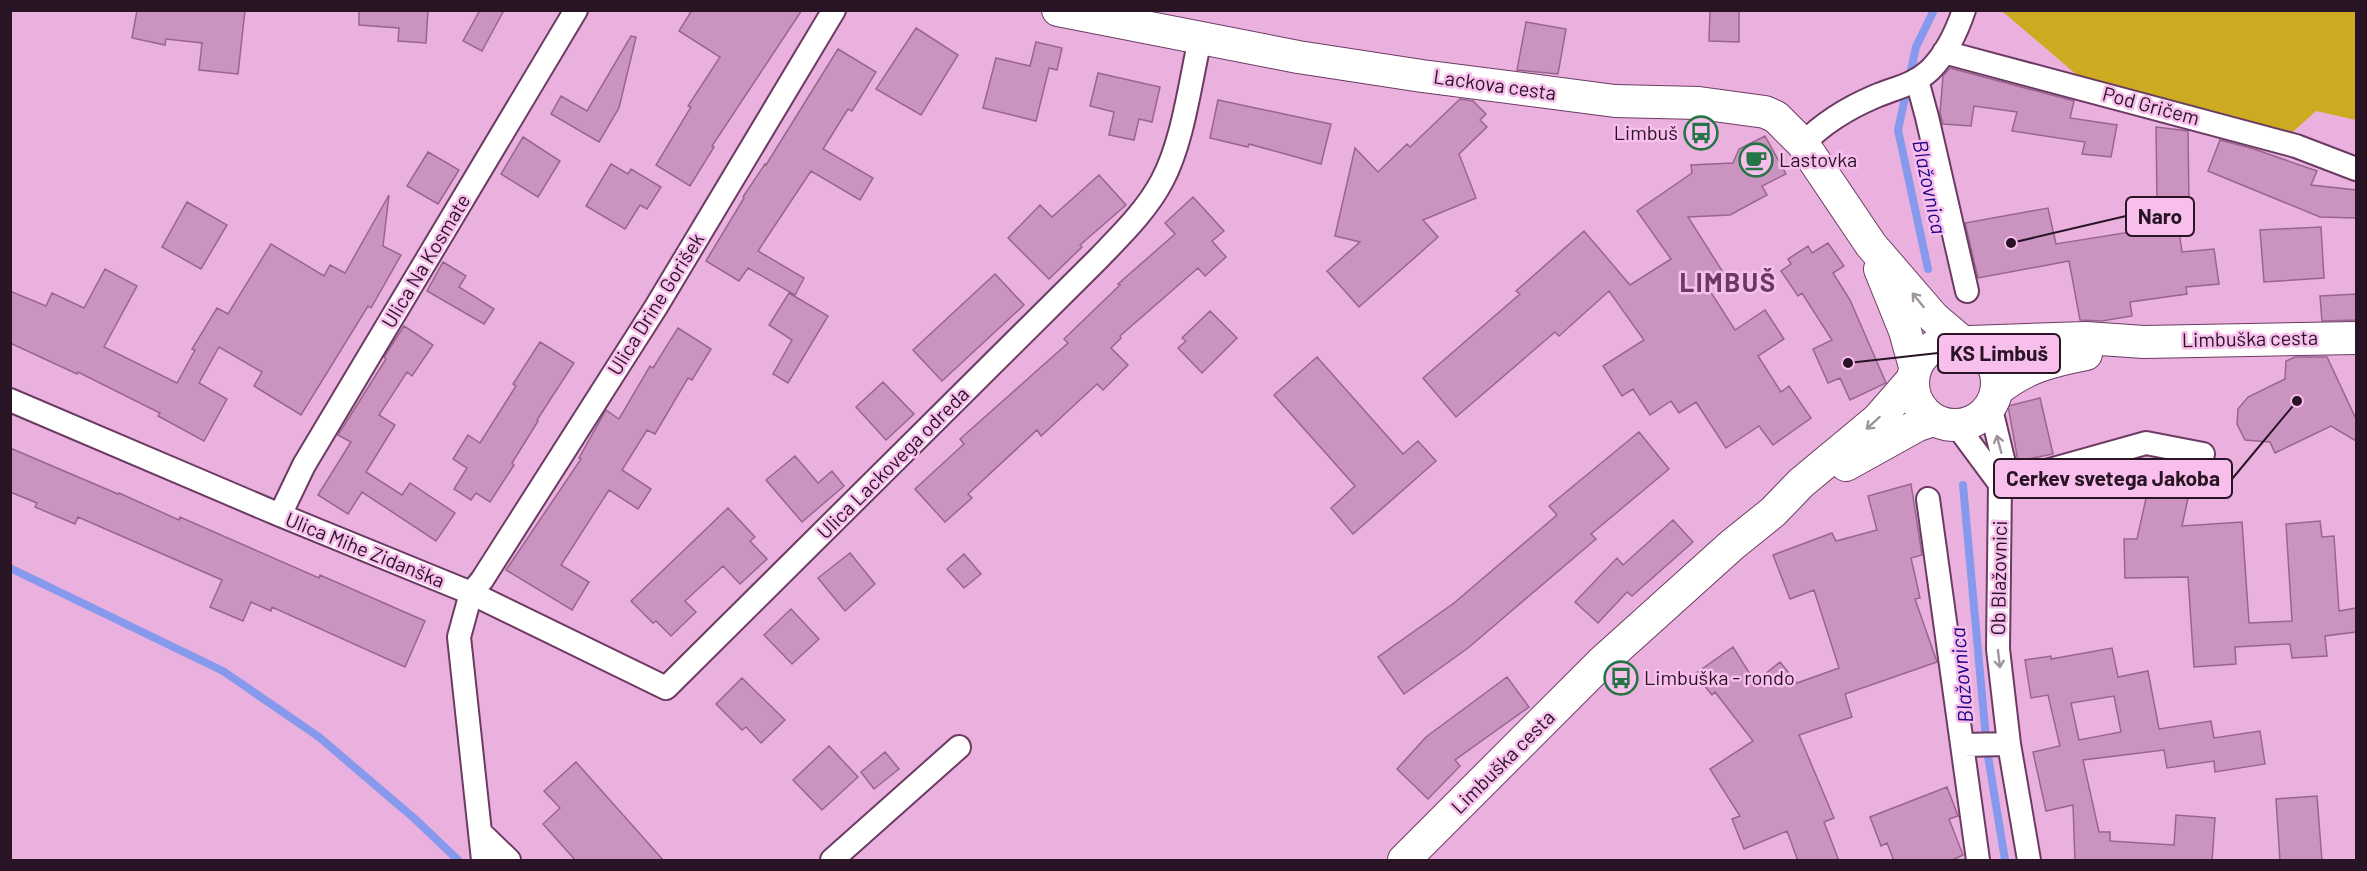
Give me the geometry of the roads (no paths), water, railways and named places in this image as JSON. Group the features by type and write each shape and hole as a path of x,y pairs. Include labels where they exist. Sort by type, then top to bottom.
{"main road":[{"name":"Lackova cesta","path":"1058,10 1200,39 1340,63 1615,101 1699,104 1765,112 1776,117 1803,144 1871,245"},
{"path":"1871,245 1934,318 1985,353 1993,364 1997,376 1994,397"},
{"path":"1871,245 1905,331 1916,401 1945,423"},
{"name":"Limbuška cesta","path":"2144,342 2356,338"},
{"path":"1773,512 1801,483 1878,419 1935,347 1965,341 2086,339 2144,342"},
{"path":"1773,512 1863,455 1918,425 1972,421 2016,375 2035,365 2144,342"},
{"name":"Limbuška cesta","path":"1404,861 1602,663 1732,545 1773,512"}],"street":[{"name":"Ulica Na Kosmate","path":"280,515 310,455 576,10"},
{"name":"Ulica Drine Gorišek","path":"471,592 482,580 656,307 834,10"},
{"path":"1964,10 1930,67 1928,117 1967,291"},
{"name":"Ulica Lackovega odreda","path":"471,592 666,688 1098,259 1147,205 1173,158 1200,39"},
{"path":"1803,144 1818,128 1930,67"},
{"name":"Pod Gričem","path":"1930,67 2285,143 2356,169"},
{"name":"Ob Blažovnici","path":"1994,397 2004,463 2000,484 1998,649 2004,744 2029,861"},
{"name":"Ulica Mihe Zidanška","path":"10,400 280,515 471,592"},
{"path":"1945,423 2000,484 2146,443 2203,454"},
{"path":"1928,500 1967,745 1978,861"},
{"path":"471,592 459,636 483,861"},
{"path":"1967,745 2004,744"},
{"path":"832,861 959,747"},
{"path":"480,832 509,861"}],"waterway":[{"name":"Blažovnica","path":"1928,269 1898,130 1916,47 1934,10"},
{"name":"Blažovnica","path":"1963,485 1987,750 2005,860"},
{"path":"10,568 223,671 319,737 415,819 458,860"}],"place":[{"name":"Limbuš","path":"1701,133"},
{"name":"Lastovka","path":"1756,160"},
{"name":"Naro","path":"2011,243"},
{"name":"KS Limbuš","path":"1848,363"},
{"name":"Cerkev svetega Jakoba","path":"2297,401"},
{"name":"Limbuška - rondo","path":"1621,678"}],"district":[{"name":"LIMBUŠ","path":"1728,283"}]}
